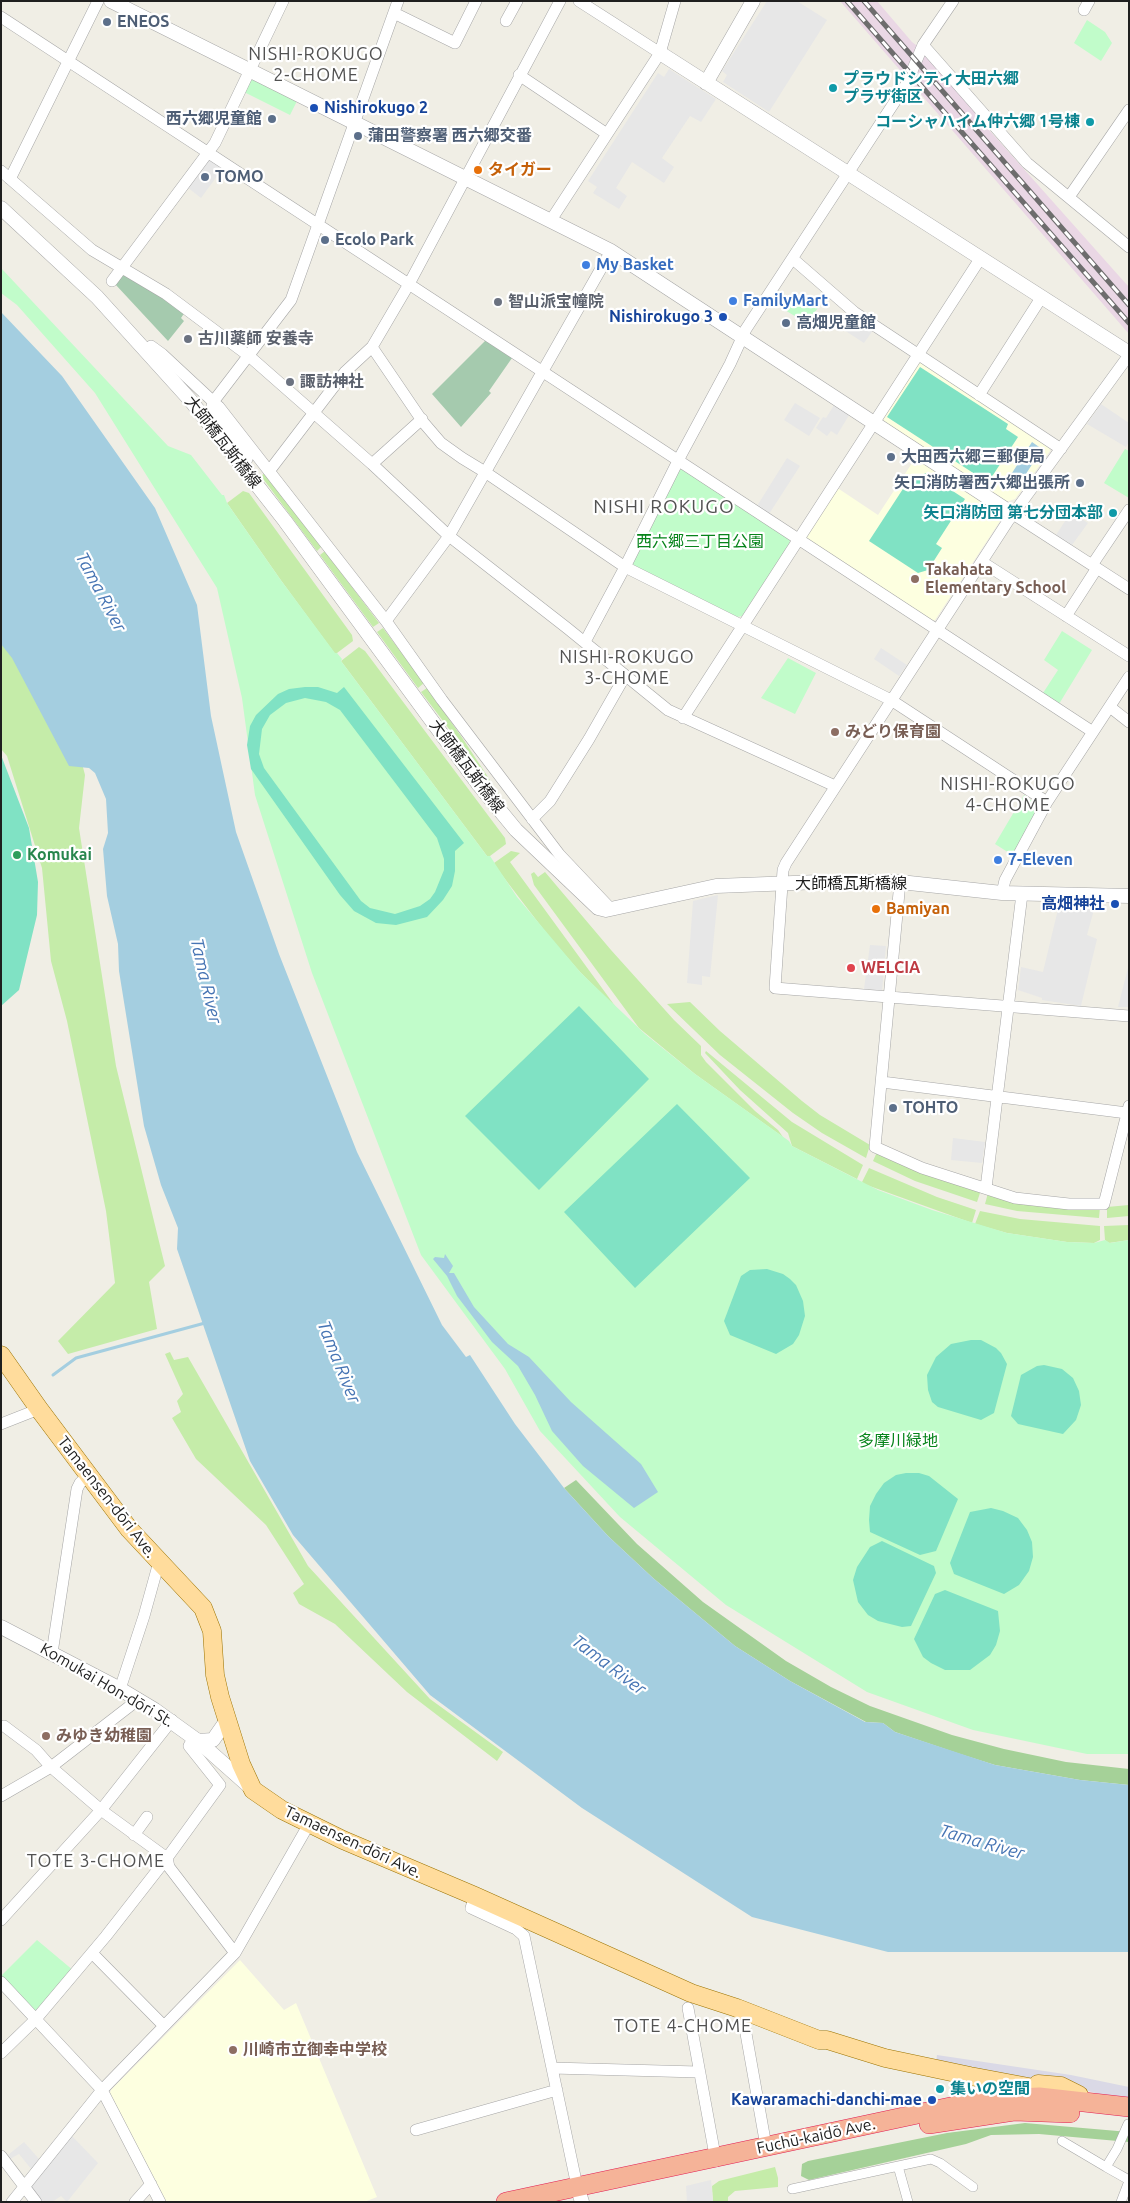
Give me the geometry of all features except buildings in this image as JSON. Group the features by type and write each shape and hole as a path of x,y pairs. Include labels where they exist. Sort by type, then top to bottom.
{"highway":[{"name":"Fuchū-kaidō Ave.","path":"550,2202 913,2115 928,2104 950,2098 962,2098 971,2102 1025,2092 1039,2097 1129,2116"},
{"name":"Fuchū-kaidō Ave.","path":"777,2148 1014,2110 1052,2111 1086,2115 1103,2109 1129,2107"},
{"name":"Fuchū-kaidō Ave.","path":"506,2202 579,2194"}],"main road":[{"name":"Tamaensen-dōri Ave.","path":"1,1355 88,1476 129,1529 197,1601 207,1615 212,1631 215,1675 241,1764 253,1790 282,1810 373,1854 474,1896 661,1981 819,2040 826,2046 867,2057 879,2067 904,2072 917,2069 1025,2092"},
{"name":"Tamaensen-dōri Ave.","path":"819,2040 827,2040 885,2058 1025,2092"},
{"path":"1025,2092 1036,2083 1061,2086 1090,2098 1103,2109"}],"street":[{"path":"98,1 68,61 6,175 92,250 166,294 249,356 372,464 449,536 668,710 835,786"},
{"path":"111,1 612,251 1129,589"},
{"path":"112,281 208,153 283,1"},
{"path":"243,467 247,459 212,407 213,402 291,300 398,1"},
{"path":"394,13 455,43 476,1"},
{"path":"506,20 516,1"},
{"path":"270,470 345,372 372,347 409,284 560,1"},
{"path":"579,1 1129,354 1013,514 786,863 775,988 1008,1008 1129,1016"},
{"path":"551,220 660,53 675,1"},
{"path":"706,83 753,1"},
{"path":"583,641 587,638 625,566 743,337 907,84 923,45 953,1"},
{"path":"1,17 1093,732"},
{"path":"923,45 1027,163 1129,247"},
{"path":"520,76 607,134"},
{"path":"1069,197 1129,110"},
{"name":"大師橋瓦斯橋線","path":"1,208 97,297 191,401 401,677 479,785 516,830 591,902 603,910 716,886 783,884 900,882 1002,893 1129,896"},
{"path":"386,621 449,536 612,251"},
{"path":"793,259 854,312 1061,449"},
{"path":"683,718 980,259"},
{"path":"979,395 1041,298"},
{"path":"145,350 151,346 162,354 219,407 386,621 442,700 532,819 581,879 611,909"},
{"path":"372,347 422,420 441,443 625,566 891,700 1047,802"},
{"path":"372,464 422,420"},
{"path":"1066,616 1129,510"},
{"path":"982,562 1129,656"},
{"path":"532,819 550,801 589,739 625,676"},
{"path":"1002,893 1005,880 1047,802 1129,677"},
{"path":"1110,707 1129,722"},
{"path":"882,1082 998,1097 1128,1109 1104,1204 1069,1204 1026,1200 922,1168 875,1147 900,882"},
{"path":"986,1188 1022,894"},
{"path":"1,1424 39,1409"},
{"path":"52,1653 77,1488 88,1476"},
{"path":"120,1689 144,1616 159,1562"},
{"name":"Komukai Hon-dōri St.","path":"1,1627 120,1689 172,1720 253,1790"},
{"path":"1,1796 50,1767 139,1700"},
{"path":"1,1920 101,1810 172,1720"},
{"path":"1,2053 36,2019 92,1953 167,1858 220,1785 189,1746 196,1739 213,1740 227,1720"},
{"path":"4,1726 36,1750 50,1767 101,1810 167,1858 169,1867 235,1953"},
{"path":"134,1835 147,1817"},
{"path":"12,2202 102,2090 235,1953 309,1824"},
{"path":"474,1896 471,1908 516,1929 524,1936 579,2194"},
{"path":"92,1953 164,2026"},
{"path":"1,1982 102,2090 160,2202"},
{"path":"688,2008 698,2072 716,2162"},
{"path":"745,2028 777,2148"},
{"path":"552,2068 698,2072"},
{"path":"416,2130 557,2090"},
{"path":"1106,2166 1128,2124"},
{"path":"1062,2141 1129,2180 1121,2202"},
{"path":"1,2156 36,2202"},
{"path":"792,2189 931,2159 940,2163 972,2187"},
{"path":"898,2166 908,2202"},
{"path":"135,2202 151,2184"}],"shaded area":[{"path":"767,1 797,1 827,20 769,112 723,82 727,75 722,71"},
{"path":"840,1 877,1 912,42 920,48 950,81 990,131 1129,287 1129,334"},
{"path":"669,69 716,99 701,122 690,116 662,158 674,167 664,183 632,162 616,188 627,196 619,209 593,193 597,187 588,181 658,73 664,77"},
{"name":"TOMO","path":"209,158 223,168 201,198 187,187"},
{"path":"123,273 185,312 181,318 184,321 168,341 115,284"},
{"path":"854,316 874,329 864,343 844,330"},
{"path":"486,340 512,358 489,391 491,393 461,427 432,394"},
{"path":"917,363 921,363 1049,445 1050,451 1015,499 1006,502 884,422 883,417"},
{"path":"836,402 851,412 837,435 831,431 827,436 816,428 823,417 826,418"},
{"path":"795,403 820,418 809,436 784,420"},
{"path":"1101,404 1129,423 1129,442 1126,447 1087,424"},
{"name":"Takahata Elementary School","path":"916,457 1000,513 1000,521 935,620 931,621 806,538 836,487 878,515"},
{"path":"787,458 800,466 769,514 757,506"},
{"path":"1071,512 1088,523 1072,545 1056,535"},
{"path":"881,648 907,665 899,676 874,659"},
{"path":"718,895 710,977 702,976 702,985 687,983 693,901"},
{"path":"1059,905 1095,906 1087,935 1097,939 1081,1006 1042,1000 1042,998 1018,990 1021,967 1043,972"},
{"path":"870,945 886,946 882,991 864,989"},
{"path":"1129,964 1129,1007 1118,1007"},
{"path":"953,1138 985,1142 982,1163 951,1160"},
{"name":"川崎市立御幸中学校","path":"240,1960 284,2010 296,2003 377,2197 364,2202 165,2202 110,2093"},
{"path":"937,2055 1071,2075 1129,2087 1129,2100 1114,2099 1079,2088 936,2064"},
{"path":"72,2136 98,2163 67,2202 61,2196 52,2202 41,2202 30,2188"},
{"path":"24,2142 40,2160 32,2170 19,2154 10,2159 8,2155"},
{"path":"711,2180 713,2202 687,2202 686,2186"}],"green space":[{"path":"1087,20 1105,32 1112,43 1101,61 1074,43"},
{"path":"252,78 297,101 290,115 244,92"},
{"name":"多摩川緑地","path":"1,268 168,446 191,455 222,495 224,495 227,503 280,579 335,653 342,659 341,661 487,856 490,856 517,897 581,973 645,1034 695,1074 789,1141 792,1146 878,1190 932,1210 1007,1233 1067,1242 1094,1243 1105,1240 1110,1243 1129,1240 1129,1754 1087,1754 973,1730 867,1692 726,1605 620,1517 540,1431 505,1369 421,1255 312,973 255,795 242,698 217,588 95,393 17,305 1,293"},
{"path":"779,291 796,302 801,296 818,308 806,323 772,302"},
{"path":"920,367 1008,424 1006,429 1018,437 991,478 984,480 887,417"},
{"path":"1125,449 1129,451 1129,498 1104,483"},
{"name":"西六郷三丁目公園","path":"684,469 790,540 789,545 742,616 737,617 634,566 632,561 679,470"},
{"path":"265,473 322,546 317,551 261,476"},
{"path":"925,473 965,499 936,544 942,548 928,570 918,573 869,541 912,475 921,480"},
{"path":"243,491 249,493 352,635 353,641 337,653 335,654 280,579 227,503"},
{"path":"325,551 379,623 373,627 320,555"},
{"path":"1,593 64,694 85,775 79,828 116,1066 165,1266 149,1282 157,1329 68,1354 58,1341 115,1283 106,1211 67,1021 51,961 42,868 7,756 1,749"},
{"path":"383,628 424,683 418,688 377,632"},
{"path":"1062,631 1092,650 1059,704 1043,693 1058,670 1044,660"},
{"path":"359,647 365,651 505,838 506,844 490,856 487,856 341,661"},
{"path":"788,658 816,673 795,714 761,698"},
{"path":"318,687 337,693 344,687 464,843 455,851 455,871 452,886 443,900 427,917 396,925 376,923 354,911 340,895 251,769 247,745 250,726 256,715 278,694 289,689","holes":["305,698 326,702 340,710 437,838 444,859 444,870 435,892 430,899 420,906 395,914 370,908 361,901 264,768 259,754 262,729 270,715 286,703"]},
{"path":"427,688 461,736 503,800 421,692"},
{"name":"Komukai","path":"1,755 29,828 38,882 37,915 19,990 1,1006"},
{"path":"1024,795 1040,807 1014,856 995,844"},
{"path":"511,851 520,853 510,862 618,1010 550,938 495,866 494,863"},
{"path":"534,872 538,877 545,872 611,950 674,1020 701,1046 701,1055 706,1062 755,1111 778,1130 783,1137 695,1074 639,1028 534,885 531,874"},
{"path":"690,1002 720,1031 802,1101 820,1115 870,1145 866,1158 822,1133 793,1113 720,1055 667,1004"},
{"path":"579,1006 649,1079 539,1190 465,1116"},
{"path":"706,1051 792,1122 863,1165 857,1179 792,1146 788,1133 740,1090 705,1053"},
{"path":"677,1104 750,1178 635,1288 564,1212"},
{"path":"877,1152 981,1190 977,1202 915,1181 873,1161"},
{"path":"869,1168 937,1197 976,1210 972,1223 864,1184 862,1182"},
{"path":"988,1193 1100,1207 1099,1218 1017,1211 985,1204"},
{"path":"1129,1205 1129,1216 1107,1218 1107,1207"},
{"path":"980,1211 1020,1219 1100,1226 1100,1240 1094,1243 1067,1242 1007,1233 975,1224"},
{"path":"1129,1225 1129,1240 1109,1243 1105,1240 1104,1226"},
{"path":"767,1269 783,1274 796,1285 803,1301 805,1316 799,1335 793,1344 776,1354 730,1335 724,1321 741,1276 750,1270"},
{"path":"981,1340 996,1348 1007,1364 994,1413 981,1420 938,1407 932,1402 928,1390 927,1375 936,1357 951,1344"},
{"path":"170,1352 174,1360 188,1357 308,1566 430,1699 503,1752 497,1761 407,1692 335,1624 299,1604 293,1593 304,1584 266,1525 196,1459 172,1418 181,1412 177,1401 183,1394 165,1354"},
{"path":"1044,1365 1062,1369 1073,1378 1079,1391 1081,1405 1076,1420 1063,1434 1018,1424 1011,1416 1021,1375 1037,1366"},
{"path":"919,1473 929,1476 958,1499 936,1551 920,1555 870,1532 870,1506 876,1494 884,1483 896,1475"},
{"path":"576,1480 637,1544 703,1602 786,1661 831,1687 870,1706 952,1735 1004,1749 1066,1762 1129,1769 1129,1785 1080,1780 995,1765 895,1732 883,1723 866,1722 790,1681 735,1646 653,1578 608,1536 564,1488"},
{"path":"991,1508 1018,1518 1027,1530 1032,1542 1033,1557 1029,1571 1019,1585 1004,1594 954,1574 950,1563 970,1512"},
{"path":"882,1541 934,1566 936,1573 911,1626 902,1627 878,1621 868,1615 858,1602 853,1580 857,1567 870,1547"},
{"path":"945,1590 998,1611 1000,1631 996,1645 990,1655 970,1670 945,1670 931,1663 923,1657 914,1639 935,1594"},
{"path":"37,1940 74,1971 36,2014 1,1976"},
{"path":"1025,2123 1129,2132 1129,2142 1039,2134 991,2135 966,2144 809,2180 801,2176 802,2164 808,2161 947,2133"},
{"path":"775,2167 778,2187 735,2191 728,2197 728,2202 713,2202 712,2186 719,2181"}],"water":[{"name":"Tama River","path":"1,312 62,376 155,508 197,605 211,716 236,832 279,954 357,1152 442,1325 466,1357 470,1355 515,1424 564,1488 608,1536 653,1578 735,1646 790,1681 865,1722 883,1723 895,1732 995,1765 1080,1780 1129,1785 1129,1952 888,1952 752,1917 582,1808 430,1695 293,1535 250,1461 177,1249 178,1228 161,1185 144,1126 119,971 118,944 107,896 103,849 108,833 106,799 95,773 89,768 69,766 12,658 1,644"},
{"path":"1032,442 1042,449 1022,480 1012,473"},
{"path":"445,1254 453,1266 449,1273 454,1273 474,1307 508,1344 529,1357 571,1402 641,1464 658,1492 634,1508 583,1466 552,1431 535,1395 518,1366 492,1342 457,1296 447,1276 433,1259 435,1257 444,1258"}],"waterway":[{"path":"53,1375 76,1358 205,1323"}],"railway":[{"path":"847,1 1129,323"},
{"path":"864,1 1129,305"}],"place":[{"name":"ENEOS","path":"107,22"},
{"name":"プラウドシティ大田六郷 プラザ街区","path":"833,88"},
{"name":"Nishirokugo 2","path":"314,108"},
{"name":"西六郷児童館","path":"272,119"},
{"name":"コーシャハイム仲六郷 1号棟","path":"1090,122"},
{"name":"蒲田警察署 西六郷交番","path":"358,136"},
{"name":"タイガー","path":"478,170"},
{"name":"TOMO","path":"205,177"},
{"name":"Ecolo Park","path":"325,240"},
{"name":"My Basket","path":"586,265"},
{"name":"FamilyMart","path":"733,301"},
{"name":"智山派宝幢院","path":"498,302"},
{"name":"Nishirokugo 3","path":"723,317"},
{"name":"高畑児童館","path":"786,323"},
{"name":"古川薬師 安養寺","path":"188,339"},
{"name":"諏訪神社","path":"290,382"},
{"name":"大田西六郷三郵便局","path":"891,457"},
{"name":"矢口消防署西六郷出張所","path":"1080,483"},
{"name":"矢口消防団 第七分団本部","path":"1113,513"},
{"name":"Takahata Elementary School","path":"915,579"},
{"name":"みどり保育園","path":"835,732"},
{"name":"Komukai","path":"17,855"},
{"name":"7-Eleven","path":"998,860"},
{"name":"高畑神社","path":"1115,904"},
{"name":"Bamiyan","path":"876,909"},
{"name":"WELCIA","path":"851,968"},
{"name":"TOHTO","path":"893,1108"},
{"name":"みゆき幼稚園","path":"46,1736"},
{"name":"川崎市立御幸中学校","path":"233,2050"},
{"name":"集いの空間","path":"940,2089"},
{"name":"Kawaramachi-danchi-mae","path":"932,2100"}],"district":[{"name":"NISHI-ROKUGO 2-CHOME","path":"316,64"},
{"name":"NISHI ROKUGO","path":"664,507"},
{"name":"NISHI-ROKUGO 3-CHOME","path":"627,668"},
{"name":"NISHI-ROKUGO 4-CHOME","path":"1008,794"},
{"name":"TOTE 3-CHOME","path":"96,1861"},
{"name":"TOTE 4-CHOME","path":"683,2026"}]}
